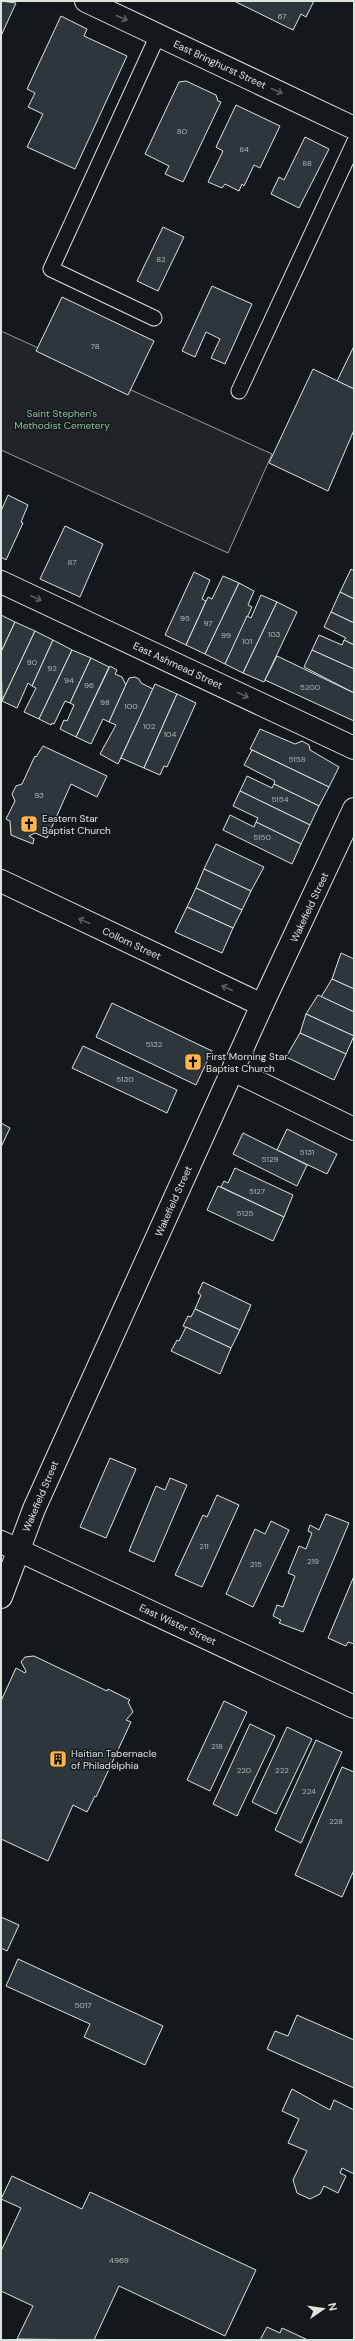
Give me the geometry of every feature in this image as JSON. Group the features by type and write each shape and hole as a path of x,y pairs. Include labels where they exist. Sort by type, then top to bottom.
{"street":[{"name":"East Bringhurst Street","path":"86,1 354,128"},
{"name":"East Ashmead Street","path":"1,582 354,748"},
{"name":"Wakefield Street","path":"1,1597 10,1546 34,1509 262,1005 354,808"},
{"name":"Collom Street","path":"1,881 262,1005"},
{"path":"233,1070 354,1129"},
{"name":"East Wister Street","path":"10,1546 354,1707"}],"lane":[{"path":"154,318 51,269 158,35"},
{"path":"239,391 354,143"}],"green space":[{"name":"Saint Stephen's Methodist Cemetery","path":"1,331 272,454 228,553 1,450"}],"building":[{"path":"1,1 16,3 1,36"},
{"path":"234,1 314,1 306,17 301,14 293,30"},
{"path":"61,16 87,29 84,36 127,56 75,169 27,147 43,114 28,107 35,93 27,89"},
{"path":"186,81 216,95 218,101 221,102 183,182 165,174 169,166 145,154 179,82"},
{"path":"236,105 280,126 260,168 254,165 244,186 242,184 239,191 225,184 222,188 208,182 223,151 216,147"},
{"path":"305,137 329,149 299,208 271,194 279,177 284,180"},
{"path":"163,227 184,237 158,291 137,281"},
{"path":"212,286 252,304 225,364 211,358 220,339 206,332 195,357 182,351"},
{"path":"62,297 154,341 128,395 36,351"},
{"path":"354,346 354,389 337,381"},
{"path":"313,369 354,389 354,430 328,491 269,463"},
{"path":"8,495 28,505 21,522 23,523 6,560 1,557 1,511"},
{"path":"65,526 103,544 80,597 40,579"},
{"path":"351,569 354,571 354,599 340,592"},
{"path":"194,572 210,580 202,599 206,601 186,645 165,635"},
{"path":"223,576 239,583 205,654 186,645 208,597 212,599"},
{"path":"239,583 254,591 248,605 252,607 225,664 205,654"},
{"path":"340,592 354,599 354,623 331,612"},
{"path":"261,595 277,602 243,673 225,664 247,616 251,618"},
{"path":"277,602 297,612 264,682 243,673"},
{"path":"331,612 354,623 354,645 344,640 346,638 324,627"},
{"path":"1,615 15,622 1,652"},
{"path":"15,622 35,631 2,701 1,652"},
{"path":"35,631 53,640 32,686 28,683 17,708 2,701"},
{"path":"319,635 342,645 344,640 354,645 354,669 312,650"},
{"path":"53,640 72,650 39,719 24,712 36,688 32,686"},
{"path":"72,650 91,658 70,703 65,701 54,724 52,723 51,725 39,719"},
{"path":"312,650 354,669 354,693 304,667"},
{"path":"277,656 354,693 354,721 265,680"},
{"path":"91,658 109,667 76,737 60,729 64,720 67,721 74,705 70,703"},
{"path":"110,666 117,670 115,674 122,677 126,685 109,722 103,719 91,744 76,737"},
{"path":"135,677 139,679 141,683 153,689 118,764 100,754 116,725 109,722 129,678"},
{"path":"155,684 177,694 144,768 121,758"},
{"path":"177,694 196,703 167,767 164,766 160,775 144,768"},
{"path":"260,729 295,744 302,741 309,745 310,750 339,767 329,787 250,749"},
{"path":"43,746 107,776 97,797 71,784 47,838 35,833 29,836 34,839 33,844 11,835 10,821 6,819 15,801 12,794 16,786 22,784 35,756 36,757"},
{"path":"252,750 329,787 319,806 274,784 275,781 244,765"},
{"path":"247,776 272,788 274,784 319,806 310,825 240,791"},
{"path":"240,791 310,825 301,844 256,822 258,818 233,806"},
{"path":"230,815 254,827 256,822 301,844 292,864 223,830"},
{"path":"216,844 264,867 251,891 204,869"},
{"path":"204,869 251,891 242,910 196,888"},
{"path":"196,888 242,910 233,928 187,907"},
{"path":"187,907 233,928 222,953 175,932"},
{"path":"341,953 354,959 354,989 332,979"},
{"path":"332,979 354,989 354,1012 321,997"},
{"path":"318,995 354,1012 354,1036 306,1014"},
{"path":"112,1003 212,1051 196,1085 96,1037"},
{"path":"306,1014 354,1036 346,1054 300,1033"},
{"path":"300,1033 346,1054 334,1080 286,1057"},
{"path":"83,1046 177,1090 167,1113 72,1068"},
{"path":"1,1123 10,1128 1,1147"},
{"path":"287,1129 337,1154 327,1174 277,1150"},
{"path":"243,1133 307,1165 297,1186 233,1154"},
{"path":"235,1168 293,1195 284,1217 221,1187 224,1181 228,1183"},
{"path":"218,1186 284,1217 273,1241 207,1210"},
{"path":"203,1282 251,1305 240,1330 195,1309 201,1295 198,1293"},
{"path":"195,1309 240,1330 231,1348 183,1326 188,1316 191,1317"},
{"path":"186,1327 231,1348 220,1374 171,1351 177,1340 179,1341"},
{"path":"110,1458 136,1469 106,1538 80,1527"},
{"path":"170,1478 187,1485 154,1562 129,1551 156,1486 165,1490"},
{"path":"217,1495 239,1505 202,1587 175,1575 203,1515 207,1517"},
{"path":"326,1514 349,1523 303,1632 279,1623 281,1620 273,1616 277,1605 283,1607 295,1576 288,1573 299,1546 306,1549 312,1533 308,1531 310,1525 319,1530"},
{"path":"271,1521 289,1530 253,1607 226,1594 255,1529 265,1534"},
{"path":"354,1576 354,1644 348,1642 346,1646 328,1638"},
{"name":"Haitian Tabernacle of Philadelphia","path":"34,1656 107,1691 108,1689 130,1700 128,1702 133,1712 126,1720 131,1722 96,1797 95,1796 87,1812 73,1805 48,1861 1,1839 1,1701 16,1668 25,1673 26,1671 21,1662 25,1657"},
{"path":"224,1701 247,1712 210,1791 187,1780"},
{"path":"250,1724 275,1736 237,1816 213,1804"},
{"path":"287,1727 312,1739 276,1814 252,1802"},
{"path":"316,1740 342,1752 301,1843 275,1830"},
{"path":"342,1767 354,1772 354,1870 342,1897 295,1875"},
{"path":"1,1917 19,1925 7,1951 1,1948"},
{"path":"18,1959 163,2026 145,2065 84,2037 90,2024 6,1986"},
{"path":"297,2015 354,2040 354,2088 267,2049 275,2031 288,2036"},
{"path":"292,2089 330,2110 334,2100 354,2110 354,2174 342,2168 340,2173 346,2176 338,2193 324,2186 320,2194 310,2199 297,2193 293,2180 307,2151 288,2143 299,2119 282,2111"},
{"path":"12,2176 82,2209 90,2192 256,2270 225,2336 119,2286 94,2340 17,2339 33,2306 1,2291 1,2251 21,2208 1,2199"},
{"path":"267,2327 280,2333 282,2328 308,2340 260,2340"}],"place":[{"name":"Eastern Star Baptist Church","path":"29,824"},
{"name":"First Morning Star Baptist Church","path":"193,1062"},
{"name":"Haitian Tabernacle of Philadelphia","path":"58,1759"}]}
